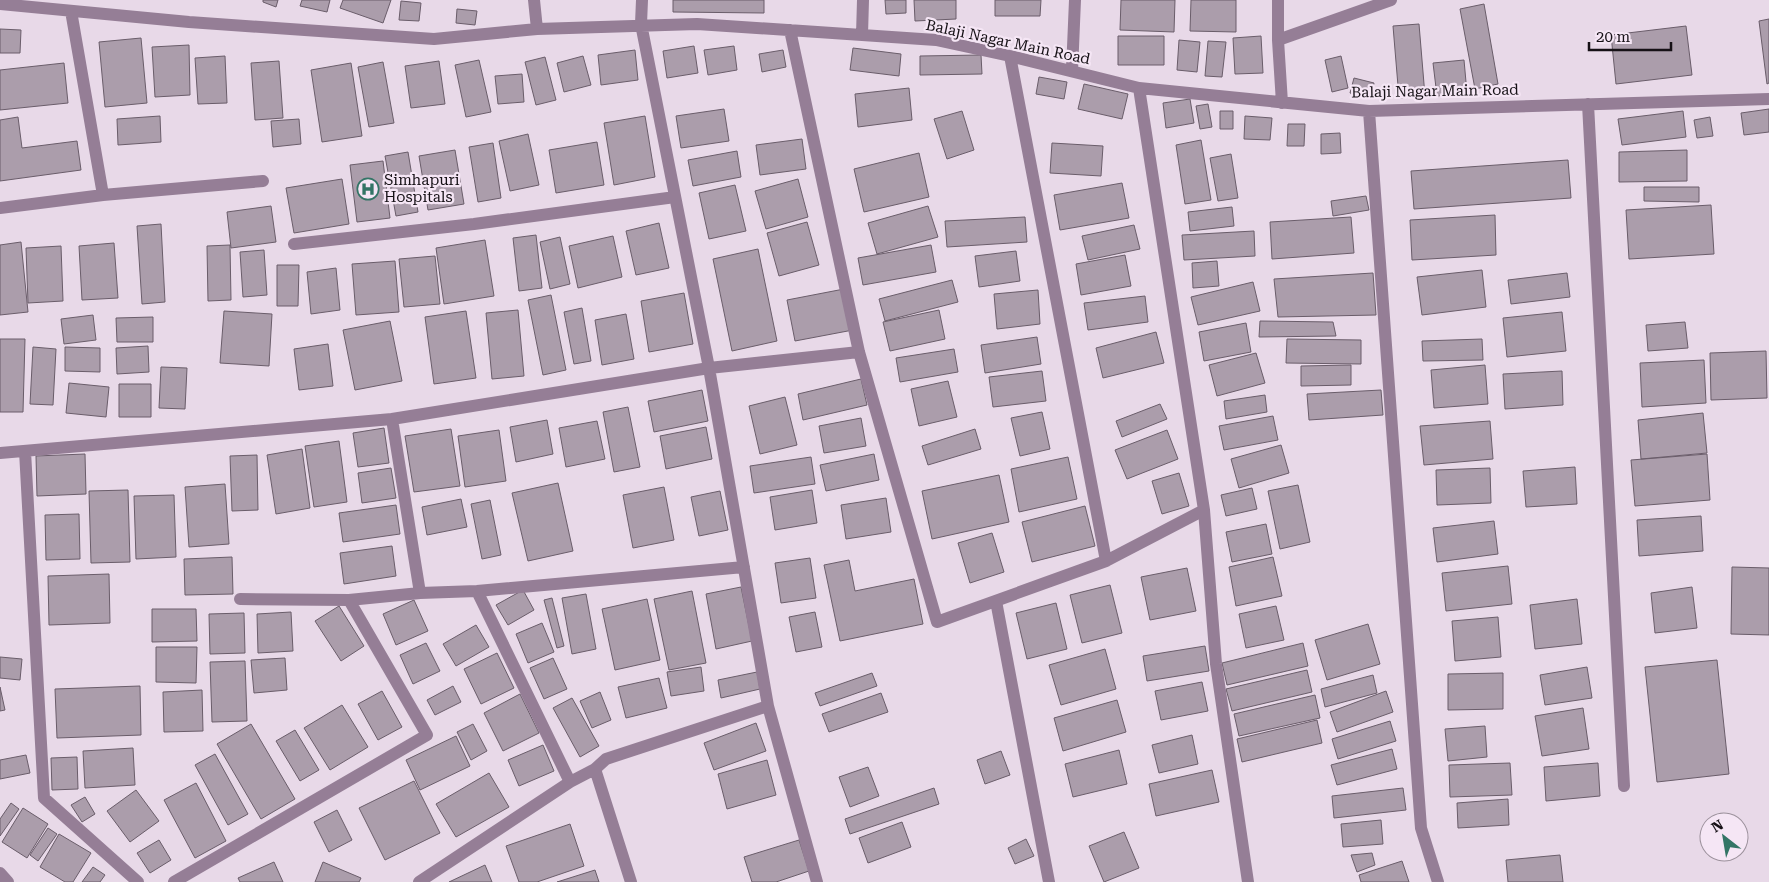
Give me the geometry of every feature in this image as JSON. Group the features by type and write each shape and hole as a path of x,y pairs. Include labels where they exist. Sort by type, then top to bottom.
{"street":[{"path":"534,0 537,29"},
{"path":"642,0 641,24 710,368 768,706 817,882"},
{"path":"862,35 863,0"},
{"path":"1072,71 1075,0"},
{"path":"1278,0 1278,40 1282,103"},
{"path":"1278,40 1391,0"},
{"name":"Balaji Nagar Main Road","path":"0,4 190,22 434,39 537,29 641,24 697,24 936,40 1139,88 1369,111 1769,99"},
{"path":"71,11 103,195"},
{"path":"790,30 860,352 937,622 1106,561 1204,510"},
{"path":"1010,56 1106,561"},
{"path":"1139,88 1204,510 1216,664 1248,882"},
{"path":"1588,104 1624,786"},
{"path":"1369,111 1421,828 1438,882"},
{"path":"0,208 103,195 263,181"},
{"path":"294,244 474,224 675,197"},
{"path":"0,453 392,419 710,368 860,352"},
{"path":"392,419 420,593"},
{"path":"25,451 44,798 138,882"},
{"path":"240,599 349,600 420,593 477,591 744,566"},
{"path":"477,591 570,782"},
{"path":"174,882 427,735 349,600"},
{"path":"996,601 1049,882"},
{"path":"419,882 432,878 606,759 768,706"},
{"path":"594,769 631,882"},
{"path":"0,873 8,882"}],"building":[{"path":"263,0 278,0 276,7 263,2"},
{"path":"302,0 330,0 327,12 300,6"},
{"path":"343,0 391,0 383,23 340,8"},
{"path":"673,0 764,0 764,13 673,12"},
{"path":"885,0 906,0 906,13 886,14"},
{"path":"914,0 956,0 956,19 915,21"},
{"path":"995,0 1041,0 1040,16 995,16"},
{"path":"1121,0 1175,0 1174,32 1120,30"},
{"path":"1191,0 1236,0 1236,32 1190,31"},
{"path":"401,1 421,3 419,21 399,20"},
{"path":"1484,4 1498,84 1475,89 1460,9"},
{"path":"457,9 477,11 475,25 456,23"},
{"path":"1769,19 1769,83 1767,84 1759,21"},
{"path":"1419,24 1425,96 1399,98 1393,26"},
{"path":"1686,26 1692,75 1616,84 1611,35"},
{"path":"0,29 21,30 20,53 0,53"},
{"path":"1118,36 1164,36 1164,65 1118,65"},
{"path":"1261,36 1263,73 1235,74 1233,38"},
{"path":"141,38 147,103 105,107 99,42"},
{"path":"1179,40 1200,42 1197,72 1177,70"},
{"path":"1208,41 1226,42 1222,77 1205,76"},
{"path":"189,45 190,95 155,97 152,47"},
{"path":"694,46 698,73 667,78 663,51"},
{"path":"734,46 737,70 708,75 704,50"},
{"path":"853,48 901,54 899,76 850,70"},
{"path":"635,50 638,80 601,85 598,55"},
{"path":"783,50 786,67 762,72 759,54"},
{"path":"981,55 982,74 920,75 920,56"},
{"path":"225,56 227,103 198,104 195,58"},
{"path":"583,56 591,85 564,92 557,63"},
{"path":"1341,56 1348,88 1332,92 1325,60"},
{"path":"545,57 556,100 536,105 525,62"},
{"path":"479,60 491,112 466,117 455,65"},
{"path":"1464,60 1467,93 1437,96 1433,63"},
{"path":"279,61 283,118 255,120 251,63"},
{"path":"439,61 445,104 411,108 405,66"},
{"path":"383,62 394,123 369,127 358,67"},
{"path":"64,63 68,103 0,110 0,70"},
{"path":"351,63 362,136 322,142 311,70"},
{"path":"522,74 524,102 498,104 495,76"},
{"path":"1039,77 1067,82 1064,99 1036,94"},
{"path":"1354,78 1374,83 1371,98 1350,93"},
{"path":"1084,84 1128,94 1122,119 1078,109"},
{"path":"909,88 912,120 858,127 855,94"},
{"path":"1190,99 1194,123 1166,128 1163,103"},
{"path":"1208,104 1212,127 1200,129 1196,106"},
{"path":"724,109 729,141 681,148 676,116"},
{"path":"1769,109 1769,132 1744,135 1741,113"},
{"path":"962,111 974,150 947,159 934,119"},
{"path":"1220,111 1233,111 1233,129 1220,129"},
{"path":"1683,111 1686,137 1622,145 1618,119"},
{"path":"160,116 161,142 118,145 117,119"},
{"path":"645,116 655,177 614,185 604,123"},
{"path":"1245,116 1272,118 1270,140 1244,139"},
{"path":"18,117 22,148 77,141 81,170 0,181 0,120"},
{"path":"1710,117 1713,136 1697,138 1694,120"},
{"path":"299,119 301,144 273,147 271,121"},
{"path":"1288,124 1305,124 1304,146 1287,146"},
{"path":"1340,133 1341,153 1321,154 1321,134"},
{"path":"528,134 539,185 510,191 499,141"},
{"path":"802,139 806,169 760,175 756,145"},
{"path":"1201,140 1211,200 1185,204 1176,145"},
{"path":"597,142 604,185 556,193 549,150"},
{"path":"493,143 501,198 478,202 469,147"},
{"path":"1052,143 1103,146 1101,176 1050,173"},
{"path":"455,150 464,204 428,210 419,156"},
{"path":"1687,150 1687,181 1619,182 1619,152"},
{"path":"737,151 741,177 693,186 688,160"},
{"path":"408,152 418,212 396,216 385,156"},
{"path":"919,153 929,197 864,212 854,169"},
{"path":"1231,154 1238,198 1218,201 1210,158"},
{"path":"1568,160 1571,198 1414,209 1411,171"},
{"path":"383,161 390,218 357,222 350,165"},
{"path":"342,179 349,224 294,233 286,188"},
{"path":"798,179 808,217 766,229 755,191"},
{"path":"1122,183 1129,218 1060,230 1054,195"},
{"path":"735,185 746,231 709,239 699,193"},
{"path":"1644,187 1699,187 1699,202 1644,201"},
{"path":"1366,196 1369,210 1333,216 1331,201"},
{"path":"1711,205 1714,254 1629,259 1626,210"},
{"path":"271,206 276,242 231,248 227,212"},
{"path":"928,206 938,237 877,254 868,223"},
{"path":"1232,207 1234,226 1190,231 1188,212"},
{"path":"1495,215 1496,255 1412,260 1410,220"},
{"path":"1025,217 1027,242 947,247 945,221"},
{"path":"1351,217 1354,253 1272,259 1270,222"},
{"path":"807,222 819,265 779,276 767,233"},
{"path":"659,223 669,268 636,275 626,231"},
{"path":"161,224 165,302 142,304 137,226"},
{"path":"1134,225 1140,249 1088,260 1082,236"},
{"path":"1254,231 1255,256 1184,260 1182,235"},
{"path":"536,235 542,288 519,291 513,238"},
{"path":"613,236 622,277 578,288 569,246"},
{"path":"560,237 570,284 550,289 540,242"},
{"path":"485,240 494,296 444,304 436,248"},
{"path":"21,242 28,312 0,315 0,245"},
{"path":"114,243 118,298 82,300 79,246"},
{"path":"230,245 231,300 208,301 207,246"},
{"path":"931,245 936,272 863,285 858,258"},
{"path":"61,246 63,301 28,303 26,248"},
{"path":"758,249 777,341 732,351 713,259"},
{"path":"264,250 267,295 243,297 240,252"},
{"path":"1016,251 1020,281 979,287 975,256"},
{"path":"1125,255 1131,286 1081,295 1076,264"},
{"path":"435,256 440,304 404,307 399,259"},
{"path":"395,261 399,312 356,315 352,264"},
{"path":"1217,261 1219,286 1193,288 1192,263"},
{"path":"277,265 299,265 298,306 277,306"},
{"path":"336,268 340,310 311,314 307,272"},
{"path":"1482,270 1486,307 1422,315 1417,277"},
{"path":"1373,273 1376,315 1278,317 1274,279"},
{"path":"1567,273 1570,297 1511,304 1508,280"},
{"path":"952,280 958,302 885,321 879,299"},
{"path":"1253,282 1260,311 1198,325 1191,297"},
{"path":"844,289 853,330 795,341 787,300"},
{"path":"1038,290 1040,324 997,329 994,294"},
{"path":"684,293 693,344 649,352 641,301"},
{"path":"551,295 566,370 543,375 528,300"},
{"path":"1145,296 1148,322 1088,330 1084,303"},
{"path":"582,308 591,361 574,364 564,312"},
{"path":"518,310 524,376 492,379 486,313"},
{"path":"939,310 945,339 890,351 883,322"},
{"path":"224,311 272,314 269,366 220,363"},
{"path":"466,311 476,378 434,384 425,317"},
{"path":"1562,312 1566,351 1507,357 1503,318"},
{"path":"626,314 634,359 602,365 595,320"},
{"path":"93,315 96,340 64,344 61,319"},
{"path":"153,317 153,342 117,342 116,318"},
{"path":"390,321 402,381 355,390 343,330"},
{"path":"1260,321 1333,322 1336,336 1259,337"},
{"path":"1685,322 1688,348 1648,351 1646,325"},
{"path":"1246,323 1251,352 1204,361 1199,332"},
{"path":"1156,332 1164,363 1103,378 1096,348"},
{"path":"1037,337 1041,364 985,373 981,345"},
{"path":"0,339 25,339 23,412 0,412"},
{"path":"1287,339 1361,340 1361,364 1286,363"},
{"path":"1482,339 1483,360 1423,361 1422,341"},
{"path":"328,344 333,386 299,390 294,349"},
{"path":"148,346 149,372 117,374 116,348"},
{"path":"33,347 56,349 53,405 30,404"},
{"path":"65,347 100,348 100,372 65,371"},
{"path":"954,349 958,372 900,382 896,358"},
{"path":"1766,351 1767,398 1711,400 1710,353"},
{"path":"1256,353 1265,383 1217,396 1209,365"},
{"path":"1704,360 1706,403 1642,407 1640,363"},
{"path":"1351,365 1351,385 1301,386 1301,366"},
{"path":"1485,365 1488,404 1434,408 1431,370"},
{"path":"161,367 187,368 185,409 159,408"},
{"path":"1042,371 1046,401 993,407 989,377"},
{"path":"1562,371 1563,405 1505,409 1503,374"},
{"path":"861,379 867,405 803,420 798,394"},
{"path":"948,381 957,417 919,426 911,389"},
{"path":"69,383 109,387 106,417 66,413"},
{"path":"119,384 151,384 151,417 119,417"},
{"path":"702,390 708,421 654,432 648,401"},
{"path":"1381,390 1383,415 1309,420 1307,394"},
{"path":"1265,395 1267,412 1226,419 1224,401"},
{"path":"785,397 797,445 760,454 749,406"},
{"path":"1160,404 1167,419 1122,437 1116,421"},
{"path":"628,407 640,467 614,472 603,412"},
{"path":"1042,412 1050,449 1020,456 1011,418"},
{"path":"1703,413 1707,453 1641,459 1638,420"},
{"path":"1273,416 1278,440 1224,450 1219,426"},
{"path":"861,418 866,446 824,453 819,426"},
{"path":"547,420 553,454 516,462 510,427"},
{"path":"597,421 605,459 566,467 559,428"},
{"path":"1490,421 1493,459 1424,465 1420,426"},
{"path":"706,427 712,459 666,469 660,436"},
{"path":"384,428 389,463 358,467 353,433"},
{"path":"451,429 460,486 414,492 405,436"},
{"path":"975,429 981,449 928,465 922,446"},
{"path":"499,430 506,481 465,487 458,436"},
{"path":"1167,430 1178,459 1127,479 1115,450"},
{"path":"339,441 347,502 314,507 305,446"},
{"path":"1281,445 1289,473 1239,488 1231,459"},
{"path":"302,449 310,508 276,514 267,455"},
{"path":"85,454 86,494 37,496 36,456"},
{"path":"874,454 879,480 826,491 820,465"},
{"path":"1707,454 1710,500 1635,506 1631,460"},
{"path":"257,455 258,510 232,511 230,456"},
{"path":"811,457 815,484 754,493 750,466"},
{"path":"1068,457 1077,499 1019,512 1011,469"},
{"path":"1575,467 1577,504 1526,507 1523,471"},
{"path":"391,468 396,498 362,503 358,473"},
{"path":"1490,468 1491,503 1437,505 1436,470"},
{"path":"1179,473 1189,506 1162,514 1152,481"},
{"path":"999,475 1009,522 932,539 922,491"},
{"path":"558,483 573,551 528,561 512,493"},
{"path":"225,484 229,544 189,547 185,487"},
{"path":"1298,485 1310,542 1280,549 1268,491"},
{"path":"664,487 674,540 633,548 623,495"},
{"path":"1252,488 1257,509 1226,516 1221,495"},
{"path":"128,490 130,562 91,563 89,491"},
{"path":"812,490 817,523 775,530 770,497"},
{"path":"720,491 728,530 699,536 691,497"},
{"path":"174,495 176,557 136,559 134,496"},
{"path":"886,498 891,532 846,539 841,505"},
{"path":"461,499 467,527 427,535 422,507"},
{"path":"490,500 501,555 482,559 471,504"},
{"path":"396,505 400,534 343,542 339,513"},
{"path":"1085,506 1095,546 1032,562 1022,522"},
{"path":"79,514 80,559 46,560 45,515"},
{"path":"1701,516 1703,551 1639,556 1637,520"},
{"path":"1494,521 1498,554 1437,562 1433,528"},
{"path":"1266,524 1272,554 1232,562 1226,532"},
{"path":"992,533 1004,572 970,583 958,543"},
{"path":"392,546 396,576 344,584 340,553"},
{"path":"232,557 233,594 185,595 184,559"},
{"path":"1273,557 1282,596 1236,606 1229,567"},
{"path":"810,558 816,598 781,603 775,563"},
{"path":"849,560 855,591 914,579 923,624 840,641 824,565"},
{"path":"1508,566 1512,604 1446,611 1442,573"},
{"path":"1732,567 1769,568 1769,635 1731,634"},
{"path":"1187,568 1196,611 1150,620 1141,577"},
{"path":"109,574 110,623 49,625 48,576"},
{"path":"1110,585 1122,633 1082,643 1070,595"},
{"path":"741,587 752,641 716,649 706,594"},
{"path":"1692,587 1697,628 1655,633 1651,593"},
{"path":"523,590 534,610 508,625 496,605"},
{"path":"692,591 706,663 669,670 654,599"},
{"path":"586,594 596,649 572,654 562,598"},
{"path":"552,598 564,646 557,648 544,600"},
{"path":"647,599 660,660 615,670 602,609"},
{"path":"1577,599 1582,644 1535,649 1530,605"},
{"path":"414,600 428,631 396,645 383,614"},
{"path":"1056,603 1067,649 1027,659 1016,613"},
{"path":"339,606 364,646 341,661 315,621"},
{"path":"1276,606 1284,640 1246,648 1239,614"},
{"path":"152,609 196,609 197,641 152,642"},
{"path":"291,612 293,651 258,653 257,614"},
{"path":"815,612 822,647 796,652 789,617"},
{"path":"244,613 245,653 210,654 209,614"},
{"path":"1498,617 1501,657 1455,661 1452,621"},
{"path":"542,623 554,652 528,663 516,634"},
{"path":"1368,624 1380,664 1327,680 1315,640"},
{"path":"476,625 489,647 456,666 443,644"},
{"path":"426,643 440,671 413,684 400,655"},
{"path":"1303,643 1308,666 1227,685 1222,663"},
{"path":"1205,646 1209,671 1147,681 1143,656"},
{"path":"156,647 197,647 196,683 156,682"},
{"path":"1105,649 1116,689 1061,705 1049,665"},
{"path":"497,653 514,688 481,704 464,669"},
{"path":"0,657 22,659 20,680 0,678"},
{"path":"285,658 287,690 254,693 251,660"},
{"path":"553,658 567,689 544,699 530,668"},
{"path":"1717,660 1729,774 1657,782 1645,667"},
{"path":"245,661 247,721 212,722 210,662"},
{"path":"701,667 704,691 671,696 667,672"},
{"path":"1587,667 1592,698 1545,705 1540,675"},
{"path":"1307,670 1312,692 1232,711 1226,689"},
{"path":"757,672 760,689 721,698 718,680"},
{"path":"872,673 877,686 820,706 815,693"},
{"path":"1503,673 1503,709 1448,710 1448,674"},
{"path":"1373,675 1377,693 1325,707 1321,689"},
{"path":"659,678 667,708 626,718 618,687"},
{"path":"1202,682 1208,711 1161,720 1155,691"},
{"path":"140,686 141,735 57,738 55,689"},
{"path":"453,686 461,702 435,715 427,700"},
{"path":"0,687 5,710 0,711"},
{"path":"202,690 203,731 164,732 163,692"},
{"path":"382,691 402,727 378,740 358,704"},
{"path":"1386,691 1393,712 1337,732 1330,712"},
{"path":"600,692 611,720 592,728 580,701"},
{"path":"881,693 888,712 829,732 822,714"},
{"path":"520,694 539,733 503,751 484,713"},
{"path":"1315,695 1320,718 1239,736 1234,714"},
{"path":"572,698 599,746 580,757 553,708"},
{"path":"1117,700 1126,732 1063,751 1054,718"},
{"path":"342,705 368,747 330,770 304,728"},
{"path":"1583,708 1589,749 1542,756 1535,716"},
{"path":"1317,720 1322,743 1242,762 1237,739"},
{"path":"1390,721 1396,741 1338,759 1332,739"},
{"path":"756,723 766,751 714,770 704,743"},
{"path":"251,724 295,799 261,819 217,744"},
{"path":"473,724 487,751 471,760 457,732"},
{"path":"1485,726 1487,757 1448,761 1445,729"},
{"path":"295,730 319,770 300,781 276,741"},
{"path":"1192,735 1198,764 1159,773 1152,745"},
{"path":"456,736 470,766 420,790 406,760"},
{"path":"543,745 554,771 519,786 508,760"},
{"path":"133,748 135,785 85,788 83,751"},
{"path":"1392,749 1397,769 1337,785 1331,765"},
{"path":"1119,750 1127,784 1073,797 1065,764"},
{"path":"1001,751 1010,775 985,784 977,760"},
{"path":"215,754 248,814 228,825 195,765"},
{"path":"26,755 30,773 0,779 0,760"},
{"path":"77,757 78,789 52,790 51,758"},
{"path":"767,760 776,795 727,809 718,774"},
{"path":"1510,763 1512,795 1450,797 1449,765"},
{"path":"1598,763 1600,796 1546,801 1544,767"},
{"path":"868,767 879,796 850,807 839,777"},
{"path":"1212,770 1219,802 1156,816 1149,784"},
{"path":"489,773 509,807 456,837 436,804"},
{"path":"414,781 440,833 385,860 359,808"},
{"path":"196,783 226,841 195,858 164,800"},
{"path":"934,788 939,804 850,834 845,819"},
{"path":"1403,788 1406,810 1334,818 1332,796"},
{"path":"136,790 159,821 130,842 107,811"},
{"path":"85,797 95,814 82,822 71,805"},
{"path":"1508,799 1509,825 1458,828 1457,803"},
{"path":"11,803 19,809 0,836 0,819"},
{"path":"23,808 48,824 27,858 2,842"},
{"path":"337,810 352,840 329,852 314,822"},
{"path":"1381,820 1383,844 1343,847 1341,824"},
{"path":"902,822 911,847 868,863 859,838"},
{"path":"570,824 584,866 537,882 519,882 506,846"},
{"path":"48,828 57,834 38,861 30,855"},
{"path":"1124,832 1139,868 1104,882 1089,846"},
{"path":"59,834 91,853 73,882 65,882 40,867"},
{"path":"1026,839 1034,856 1015,864 1008,848"},
{"path":"159,840 171,860 150,873 137,853"},
{"path":"799,840 809,871 776,882 752,882 744,857"},
{"path":"1372,853 1375,865 1357,872 1351,855"},
{"path":"1560,855 1563,882 1508,882 1506,860"},
{"path":"1402,861 1409,882 1361,882 1359,875"},
{"path":"274,862 283,882 240,882 238,878"},
{"path":"323,862 361,878 359,882 315,882"},
{"path":"485,865 492,882 449,882"},
{"path":"93,867 105,875 100,882 82,882"},
{"path":"595,870 599,882 557,882"}],"place":[{"name":"Simhapuri Hospitals","path":"368,189"}]}
